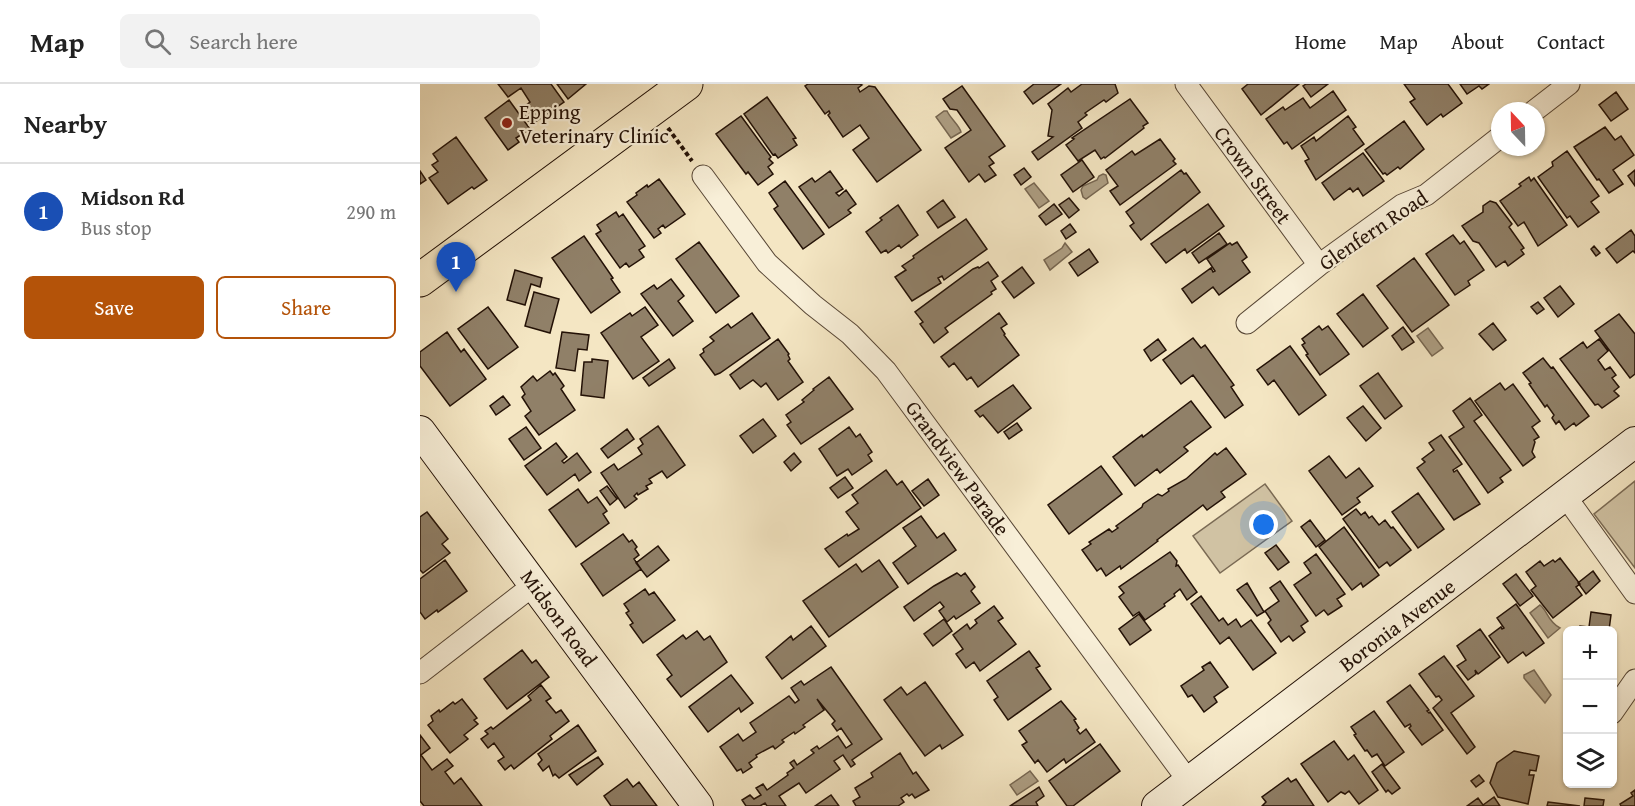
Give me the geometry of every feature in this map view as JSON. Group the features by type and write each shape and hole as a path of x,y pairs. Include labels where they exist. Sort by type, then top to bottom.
{"main road":[{"path":"420,280 686,84"}],"street":[{"name":"Crown Street","path":"1186,84 1319,265"},
{"path":"1545,103 1569,84"},
{"name":"Glenfern Road","path":"1247,323 1319,265 1402,205 1426,195 1491,144"},
{"name":"Grandview Parade","path":"703,176 767,263 813,305 850,334 886,371 1190,783"},
{"name":"Midson Road","path":"420,431 698,806"},
{"name":"Boronia Avenue","path":"1157,806 1566,497 1635,442"},
{"path":"1566,497 1635,593"},
{"path":"420,673 534,584"},
{"path":"1617,706 1635,681"}],"path":[{"path":"654,108 703,176"}],"shaded area":[{"path":"947,111 961,132 951,138 936,117"},
{"path":"1103,174 1106,175 1108,183 1086,199 1083,197 1081,190 1083,186 1097,180"},
{"path":"1034,183 1049,201 1039,208 1025,189"},
{"path":"1065,243 1072,252 1050,270 1044,260 1062,248"},
{"path":"1428,328 1443,348 1432,356 1417,336"},
{"path":"1635,481 1635,568 1594,514"},
{"path":"1265,484 1292,521 1220,573 1193,536"},
{"path":"1540,605 1560,628 1548,638 1530,613"},
{"path":"1534,670 1551,695 1545,703 1524,678 1524,675"},
{"path":"1030,771 1038,781 1017,795 1010,785"}],"building":[{"path":"498,84 551,84 564,102 531,125 520,110 530,102 521,88 508,97"},
{"path":"557,84 586,84 568,99"},
{"path":"808,84 860,84 862,85 858,88 860,92 869,86 875,87 921,150 877,182 853,150 869,138 860,125 843,137 828,115 829,111 825,114 805,86"},
{"path":"1034,84 1061,84 1033,104 1024,92"},
{"path":"1082,84 1115,84 1118,93 1085,113 1087,115 1078,122 1082,128 1038,160 1032,152 1053,137 1048,136 1052,110 1048,104 1068,88 1071,92"},
{"path":"1248,84 1299,84 1261,115 1242,89"},
{"path":"1328,84 1311,97 1303,86"},
{"path":"1404,84 1448,84 1462,103 1443,117 1441,114 1427,125 1410,102 1415,99"},
{"path":"1460,84 1489,84 1482,89 1479,86 1467,94"},
{"path":"962,86 1005,146 989,157 994,163 989,166 996,175 985,182 979,174 969,182 945,148 971,130 957,110 950,109 943,99"},
{"path":"1333,91 1346,110 1292,149 1287,142 1284,144 1266,119 1283,107 1285,110 1303,98 1310,108"},
{"path":"1616,92 1628,109 1611,121 1599,105"},
{"path":"767,97 796,138 793,139 797,145 778,158 775,154 773,155 744,114"},
{"path":"1130,99 1148,123 1143,126 1144,128 1105,158 1101,159 1095,150 1078,161 1066,145 1074,139 1072,138"},
{"name":"Epping Veterinary Clinic","path":"509,100 530,129 516,138 519,142 508,150 485,118"},
{"path":"741,116 773,163 768,167 773,174 758,185 748,172 746,174 716,134"},
{"path":"1348,116 1356,127 1353,129 1364,144 1316,180 1305,161 1309,159 1301,146 1314,137 1316,141"},
{"path":"1404,121 1424,149 1400,169 1398,167 1387,175 1383,174 1365,150"},
{"path":"1605,127 1615,140 1621,136 1634,155 1613,170 1623,184 1609,193 1574,147"},
{"path":"456,137 487,180 474,189 472,187 448,204 429,178 438,172 432,165 438,161 433,154"},
{"path":"1160,139 1175,159 1173,161 1176,164 1120,205 1110,191 1118,186 1106,170 1132,151 1135,155"},
{"path":"1567,151 1599,196 1591,202 1599,212 1578,227 1570,216 1567,218 1538,177 1553,166 1552,162"},
{"path":"1363,153 1384,181 1363,196 1358,188 1353,192 1350,188 1334,200 1322,183"},
{"path":"1082,160 1094,177 1073,192 1061,175"},
{"path":"1024,168 1031,177 1021,185 1014,175"},
{"path":"1181,170 1184,174 1186,173 1200,192 1141,240 1130,226 1134,223 1126,212"},
{"path":"1635,170 1635,186 1628,176"},
{"path":"420,171 426,180 420,184"},
{"path":"830,171 843,189 836,193 839,196 846,190 856,204 848,210 851,213 829,228 799,187 812,178 815,182"},
{"path":"1529,177 1531,181 1534,178 1567,225 1538,246 1524,222 1518,226 1500,201 1521,186 1519,184"},
{"path":"659,179 685,214 665,228 663,225 658,229 661,233 654,238 627,202 647,185 648,187"},
{"path":"785,181 824,234 803,249 774,209 778,206 769,193"},
{"path":"1069,198 1079,210 1069,218 1059,205"},
{"path":"943,200 955,217 938,228 927,212"},
{"path":"1490,201 1496,203 1512,224 1509,227 1524,248 1521,250 1524,254 1508,266 1505,261 1496,267 1479,243 1473,241 1462,226 1483,212 1483,206"},
{"path":"1054,204 1062,214 1046,225 1039,216"},
{"path":"1208,204 1224,226 1187,253 1185,249 1166,263 1151,244"},
{"path":"898,205 918,235 901,248 899,245 888,253 886,250 881,253 866,232"},
{"path":"616,212 619,217 623,214 645,246 639,250 644,257 629,267 626,263 620,268 596,234 601,231 597,225"},
{"path":"966,219 987,249 944,280 942,276 938,278 941,283 912,301 895,277 906,270 902,266"},
{"path":"1070,224 1076,232 1066,239 1061,231"},
{"path":"1631,230 1635,236 1635,253 1633,251 1617,263 1606,249"},
{"path":"1219,233 1227,244 1199,263 1192,253"},
{"path":"1453,235 1460,244 1464,241 1484,270 1468,281 1470,285 1455,295 1426,254"},
{"path":"584,236 620,292 591,313 552,258"},
{"path":"699,242 739,296 716,313 676,259"},
{"path":"1237,242 1247,257 1242,261 1250,272 1219,295 1213,287 1192,303 1182,289 1211,268 1213,272 1215,271 1207,259 1230,243 1232,245"},
{"path":"1594,246 1600,253 1596,256 1591,249"},
{"path":"1089,249 1098,262 1078,276 1069,263"},
{"path":"1414,258 1449,305 1412,332 1377,286"},
{"path":"988,262 998,276 991,281 996,289 945,328 948,332 934,343 920,324 923,322 915,312 973,269"},
{"path":"1022,267 1034,283 1014,298 1002,282"},
{"path":"515,270 542,278 540,287 531,284 525,305 507,300"},
{"path":"671,279 684,296 678,301 693,321 673,336 641,294 654,285 657,289"},
{"path":"1560,286 1574,304 1558,317 1544,298"},
{"path":"534,292 559,299 550,333 525,326"},
{"path":"1363,294 1388,328 1363,347 1337,314"},
{"path":"1538,302 1544,309 1537,314 1531,307"},
{"path":"488,307 518,347 488,369 458,329"},
{"path":"645,307 658,325 641,337 659,361 633,379 601,333 630,313 632,316"},
{"path":"752,313 770,338 715,375 700,355 704,352 703,349 714,341 710,337 728,324 731,328"},
{"path":"999,313 1007,324 1001,328 1004,335 1019,355 978,387 971,377 967,380 954,363 949,367 941,357"},
{"path":"1619,314 1635,334 1635,374 1630,378 1595,331"},
{"path":"1493,323 1506,340 1493,350 1479,334"},
{"path":"1319,326 1322,330 1328,326 1349,354 1320,375 1302,345 1305,343 1302,339"},
{"path":"1403,327 1414,342 1402,350 1392,336"},
{"path":"447,332 461,352 464,349 486,379 450,406 420,366 420,352"},
{"path":"562,332 589,335 587,350 578,349 575,371 556,368"},
{"path":"1193,338 1201,348 1205,345 1234,385 1231,387 1243,405 1225,418 1193,375 1181,384 1163,360"},
{"path":"778,339 789,354 788,361 803,382 778,400 766,383 761,387 753,380 740,389 730,375"},
{"path":"1158,339 1166,350 1151,361 1144,350"},
{"path":"1599,339 1608,351 1598,360 1605,370 1610,367 1616,375 1612,378 1619,387 1614,391 1619,396 1602,408 1598,404 1595,405 1560,359 1583,342 1587,348"},
{"path":"1290,346 1326,395 1299,415 1274,380 1268,385 1257,370"},
{"path":"1543,358 1551,368 1553,367 1589,416 1576,426 1574,423 1565,430 1559,421 1556,424 1552,418 1554,415 1547,405 1545,407 1523,373"},
{"path":"592,359 608,361 604,398 581,395 584,362 592,362"},
{"path":"669,359 675,368 649,386 643,378"},
{"path":"550,371 553,375 555,373 564,386 561,389 575,410 539,435 525,416 531,411 522,397 525,394 521,387 533,376 537,381"},
{"path":"1378,373 1402,406 1385,419 1360,386"},
{"path":"829,377 853,409 801,444 787,425 791,422 786,415 804,402 802,400 813,389"},
{"path":"1500,383 1505,390 1513,384 1540,421 1532,427 1539,437 1534,440 1532,452 1535,457 1523,466 1475,401"},
{"path":"1013,385 1031,408 998,433 983,415 980,417 975,411"},
{"path":"503,396 510,405 496,415 490,406"},
{"path":"1470,398 1482,415 1474,421 1511,470 1500,478 1503,482 1488,493 1449,437 1464,427 1453,411"},
{"path":"1191,401 1211,427 1184,447 1188,451 1160,473 1157,469 1135,486 1113,457"},
{"path":"1363,406 1381,428 1366,441 1347,418"},
{"path":"763,419 776,436 753,453 740,436"},
{"path":"1017,423 1022,430 1009,439 1004,432"},
{"path":"658,426 685,465 667,478 662,471 649,479 652,483 646,486 648,489 638,495 637,493 634,496 637,499 625,508 601,473 614,464 618,470 642,454 638,448 643,444 640,439"},
{"path":"526,427 541,448 524,460 509,439"},
{"path":"849,427 856,437 860,434 872,452 868,455 872,461 852,475 848,469 837,476 819,449"},
{"path":"627,429 634,439 608,458 601,449"},
{"path":"1441,435 1462,464 1453,470 1454,472 1457,470 1480,504 1454,520 1417,468 1425,462 1422,459 1434,450 1429,443"},
{"path":"556,443 567,457 562,461 564,463 577,453 591,472 579,481 575,474 547,495 525,466"},
{"path":"1226,448 1246,474 1221,492 1225,497 1207,510 1203,505 1121,569 1120,566 1106,576 1101,568 1097,571 1082,550 1091,544 1089,542 1109,529 1112,532 1118,528 1116,526 1143,504 1158,494 1162,496 1169,491 1168,489 1186,479 1215,453 1217,455"},
{"path":"794,453 801,462 791,471 784,462"},
{"path":"1329,456 1346,478 1359,468 1373,486 1357,498 1360,502 1342,515 1309,471"},
{"path":"1101,466 1122,494 1069,534 1048,505"},
{"path":"886,470 897,485 902,481 921,508 839,567 825,549 859,529 846,512 858,503 852,495"},
{"path":"845,477 853,488 838,498 830,488"},
{"path":"928,479 939,495 924,506 912,491"},
{"path":"607,486 617,499 610,505 600,491"},
{"path":"578,489 588,503 597,497 607,511 603,514 609,523 576,547 549,510"},
{"path":"1418,493 1444,529 1418,548 1392,512"},
{"path":"1356,509 1361,515 1365,512 1369,518 1372,516 1379,525 1385,520 1411,550 1390,566 1387,562 1379,568 1343,519"},
{"path":"427,512 448,539 442,544 450,553 423,573 420,570 420,517"},
{"path":"921,516 937,538 944,533 956,550 908,584 893,563 916,546 903,528"},
{"path":"1310,520 1325,540 1316,547 1301,527"},
{"path":"1344,527 1379,575 1363,587 1361,583 1352,590 1319,547"},
{"path":"623,534 637,547 635,549 639,555 634,559 641,569 603,596 581,564"},
{"path":"1276,545 1289,562 1278,570 1265,553"},
{"path":"658,546 669,560 647,577 636,563"},
{"path":"1170,552 1177,561 1176,566 1178,565 1197,592 1187,600 1180,589 1164,604 1165,606 1145,620 1139,612 1133,616 1119,597 1124,593 1119,587"},
{"path":"1316,554 1345,594 1337,599 1342,606 1328,615 1324,610 1316,616 1294,585 1311,573 1304,563"},
{"path":"1560,558 1580,584 1576,587 1582,595 1553,618 1531,590 1536,586 1526,572 1540,561 1544,566"},
{"path":"445,560 467,591 425,619 420,612 420,579"},
{"path":"879,560 898,587 829,637 803,601 856,564 862,572"},
{"path":"1593,571 1600,581 1586,594 1578,583"},
{"path":"957,573 961,576 965,573 975,587 971,591 980,603 956,619 954,616 947,622 939,611 944,607 940,602 914,621 904,607"},
{"path":"1516,574 1533,596 1520,606 1503,584"},
{"path":"1280,581 1308,621 1301,626 1305,632 1293,641 1289,636 1281,642 1268,623 1271,620 1265,611 1279,601 1270,588"},
{"path":"1247,583 1264,612 1257,616 1237,590"},
{"path":"645,589 649,595 654,592 675,620 643,643 630,625 633,623 626,613 629,611 624,604"},
{"path":"1201,596 1219,621 1223,618 1228,625 1236,619 1241,627 1251,620 1276,653 1253,670 1229,637 1220,644 1191,604"},
{"path":"1516,604 1544,643 1526,656 1523,652 1508,663 1489,636 1501,627 1504,628 1497,618"},
{"path":"994,606 1003,618 998,621 1016,644 980,671 974,662 966,668 956,654 963,649 953,635 967,624 970,629 977,623 975,620"},
{"path":"1591,612 1611,615 1610,626 1589,626"},
{"path":"1139,614 1151,630 1130,645 1119,629"},
{"path":"944,619 952,631 933,646 924,634"},
{"path":"811,626 826,646 782,679 766,657 791,636 793,640"},
{"path":"1480,629 1500,657 1478,674 1475,670 1476,674 1468,680 1457,666 1466,660 1457,646"},
{"path":"697,631 704,640 710,636 727,662 681,697 667,679 672,675 657,655 683,635 686,639"},
{"path":"522,650 532,663 536,660 549,677 507,709 484,679"},
{"path":"1029,651 1040,666 1036,668 1051,689 1008,720 994,700 998,697 987,681"},
{"path":"1444,656 1474,696 1451,713 1475,747 1467,754 1433,708 1442,700 1439,696 1436,697 1419,674"},
{"path":"1210,662 1228,687 1214,697 1217,702 1204,712 1192,695 1188,697 1181,686 1204,670 1202,667"},
{"path":"831,667 882,739 852,760 855,764 851,767 843,755 834,761 840,769 806,793 799,783 779,796 786,806 767,806 765,803 760,806 746,806 742,800 750,795 754,799 761,795 756,788 763,784 767,790 794,768 790,763 794,760 797,765 814,753 811,750 817,746 819,749 838,736 846,748 852,744 841,728 837,731 832,724 835,721 817,699 824,710 803,725 805,727 782,740 784,742 775,749 773,746 756,755 757,757 749,763 752,767 743,773 741,769 737,771 720,747 738,734 743,741 756,732 750,723 789,696 795,703 799,700 791,688 801,681 804,685"},
{"path":"731,675 753,703 741,712 739,708 708,732 689,707"},
{"path":"925,682 963,735 942,749 940,745 925,756 884,700 901,687 907,695"},
{"path":"541,685 551,698 546,701 556,713 561,710 569,721 550,736 552,739 514,769 511,765 505,770 498,761 504,757 494,743 488,748 481,739 488,734 485,731 491,727 493,729 531,700 528,696"},
{"path":"1410,685 1443,730 1422,745 1409,728 1410,724 1405,727 1387,702"},
{"path":"462,699 477,718 474,720 478,724 464,735 468,739 450,753 428,725 433,721 431,716"},
{"path":"1061,701 1076,719 1074,720 1080,734 1086,729 1095,742 1066,763 1064,759 1047,772 1038,760 1035,763 1022,745 1027,742 1019,731"},
{"path":"1374,711 1404,752 1385,766 1377,754 1372,757 1367,750 1365,751 1351,727"},
{"path":"578,725 596,751 559,778 555,774 553,776 549,766 543,771 538,764 542,760 538,754"},
{"path":"420,735 430,748 421,755 432,770 447,759 453,766 445,772 454,784 461,778 482,806 424,806 420,801"},
{"path":"1334,741 1348,760 1354,755 1378,790 1359,804 1349,791 1345,794 1341,792 1328,802 1301,764"},
{"path":"1100,744 1120,771 1073,806 1067,806 1049,781"},
{"path":"1514,751 1539,756 1536,771 1530,770 1529,775 1534,775 1528,804 1498,797 1490,783 1497,763"},
{"path":"900,753 913,774 916,772 929,790 915,798 912,794 909,796 907,794 901,798 904,802 898,806 856,806 853,801 860,797 855,788 873,777 871,773"},
{"path":"598,757 603,764 577,785 569,775"},
{"path":"1382,764 1400,788 1392,794 1388,790 1386,792 1372,772"},
{"path":"1479,775 1484,781 1476,787 1471,781"},
{"path":"1288,778 1291,782 1296,779 1314,806 1262,806 1266,802 1262,797"},
{"path":"627,779 633,787 639,782 657,806 611,806 604,796"},
{"path":"1039,787 1044,796 1036,802 1038,806 1010,806"},
{"path":"1635,790 1635,806 1621,806 1620,804 1633,796 1631,793"},
{"path":"831,795 839,806 815,806"},
{"path":"1494,797 1500,806 1467,806 1478,798 1483,805"},
{"path":"1585,798 1604,800 1603,806 1584,806"},
{"path":"1548,802 1580,806 1547,806"}],"place":[{"name":"Epping Veterinary Clinic","path":"507,123"},
{"name":"Midson Rd","path":"456,292"}]}
